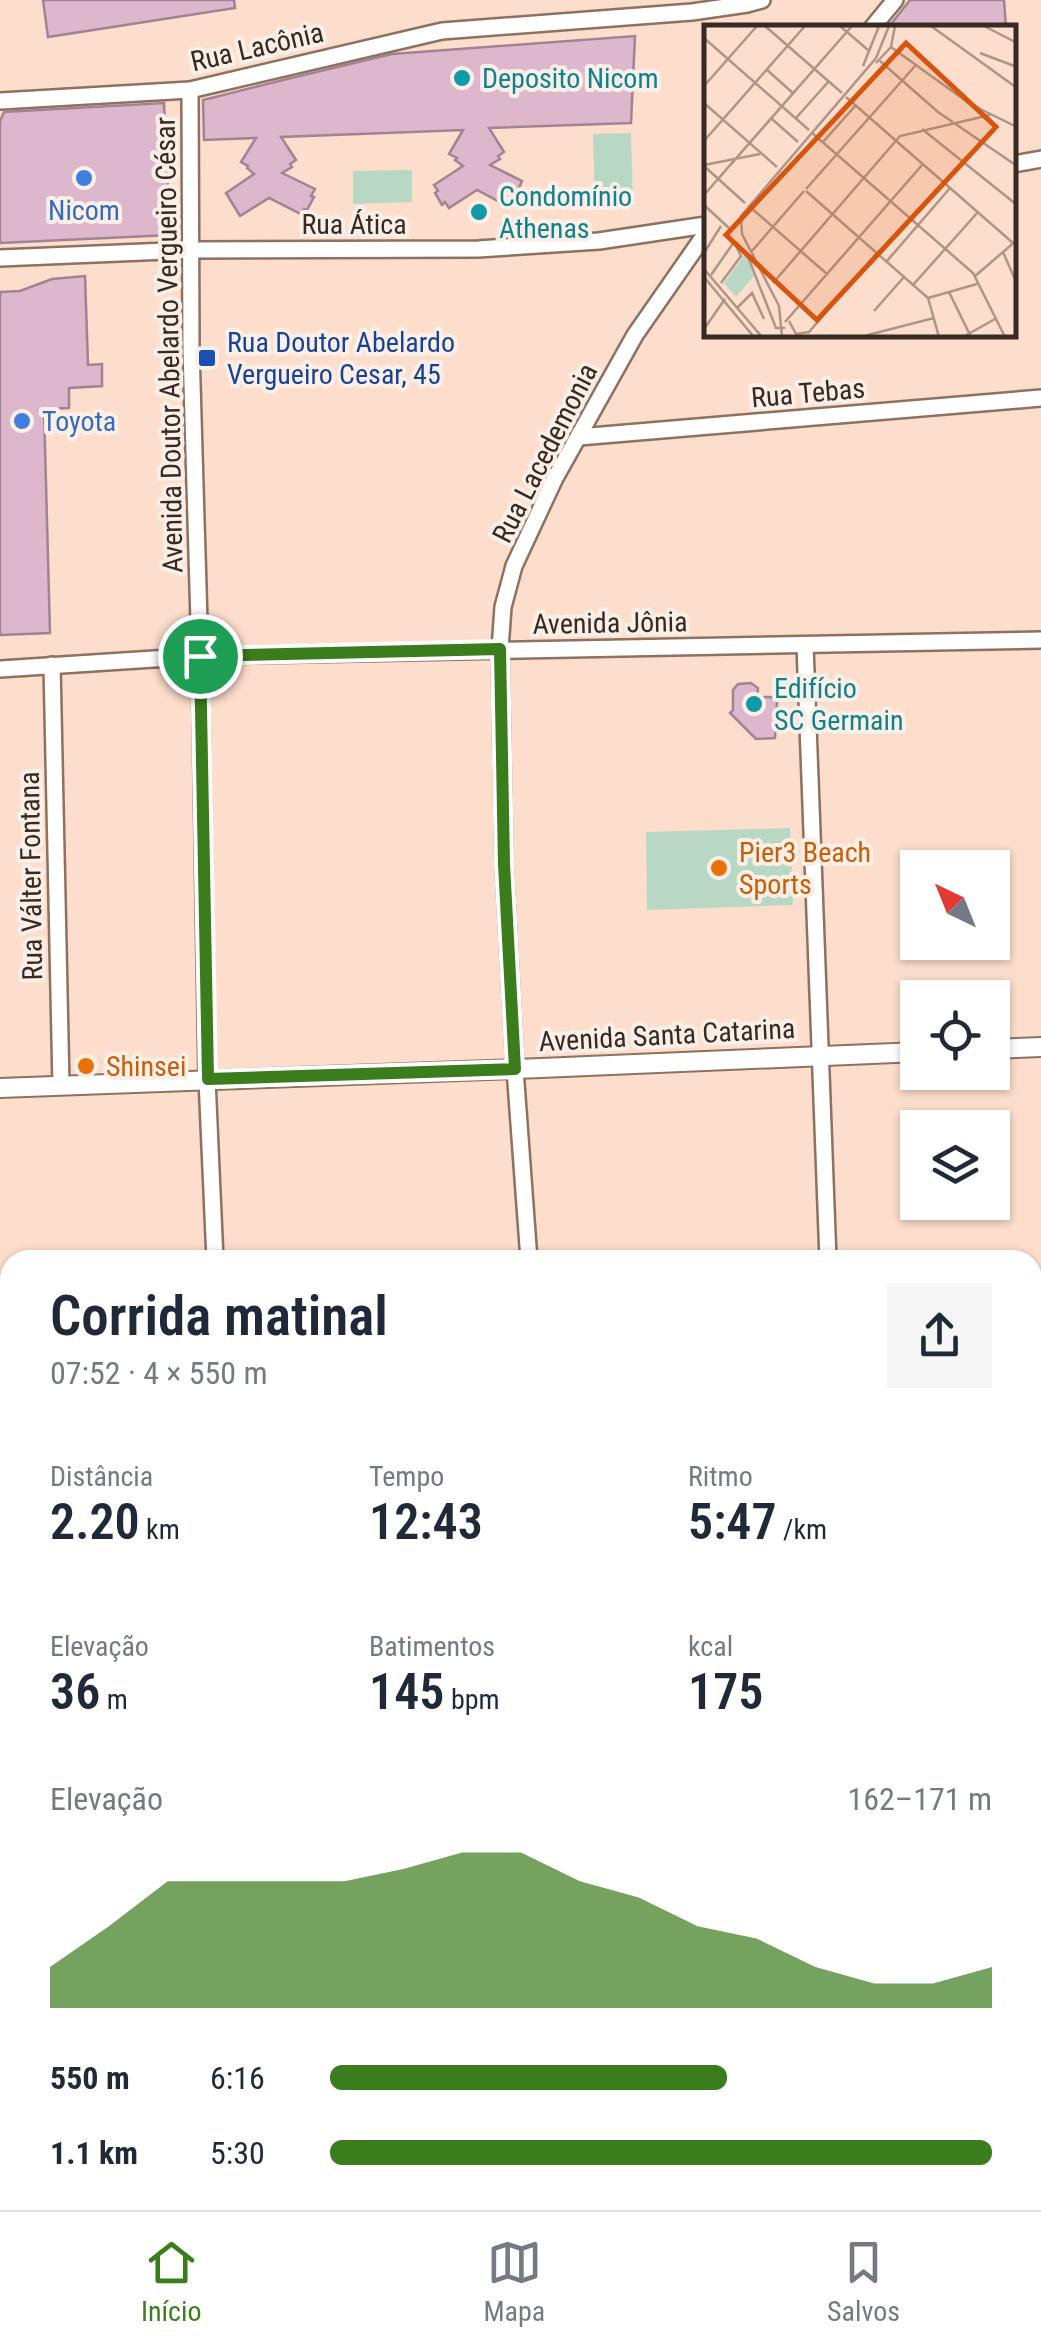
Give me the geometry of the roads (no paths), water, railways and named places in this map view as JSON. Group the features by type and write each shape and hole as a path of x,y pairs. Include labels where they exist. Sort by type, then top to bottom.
{"street":[{"name":"Rua Lacônia","path":"0,101 190,90 442,31 692,12 762,0"},
{"path":"874,25 895,0"},
{"name":"Avenida Doutor Abelardo Vergueiro César","path":"190,90 191,349 215,1250"},
{"path":"1016,164 1041,159"},
{"name":"Rua Ática","path":"0,258 191,250 478,249 599,241 704,224"},
{"name":"Rua Lacedemonia","path":"528,1250 504,864 500,649 503,607 514,566 555,478 635,335 704,237"},
{"name":"Rua Tebas","path":"579,437 1041,398"},
{"name":"Avenida Jônia","path":"0,669 200,656 1041,640"},
{"path":"805,645 828,1250"},
{"name":"Rua Válter Fontana","path":"52,665 61,1086"},
{"path":"1010,1048 1041,1047"},
{"name":"Avenida Santa Catarina","path":"0,1088 900,1053"}],"place":[{"name":"Deposito Nicom","path":"462,78"},
{"name":"Nicom","path":"84,178"},
{"name":"Condomínio Athenas","path":"479,212"},
{"name":"Rua Doutor Abelardo Vergueiro Cesar, 45","path":"207,358"},
{"name":"Toyota","path":"22,421"},
{"name":"Edifício SC Germain","path":"754,704"},
{"name":"Pier3 Beach Sports","path":"719,868"},
{"name":"Shinsei","path":"86,1066"}]}
